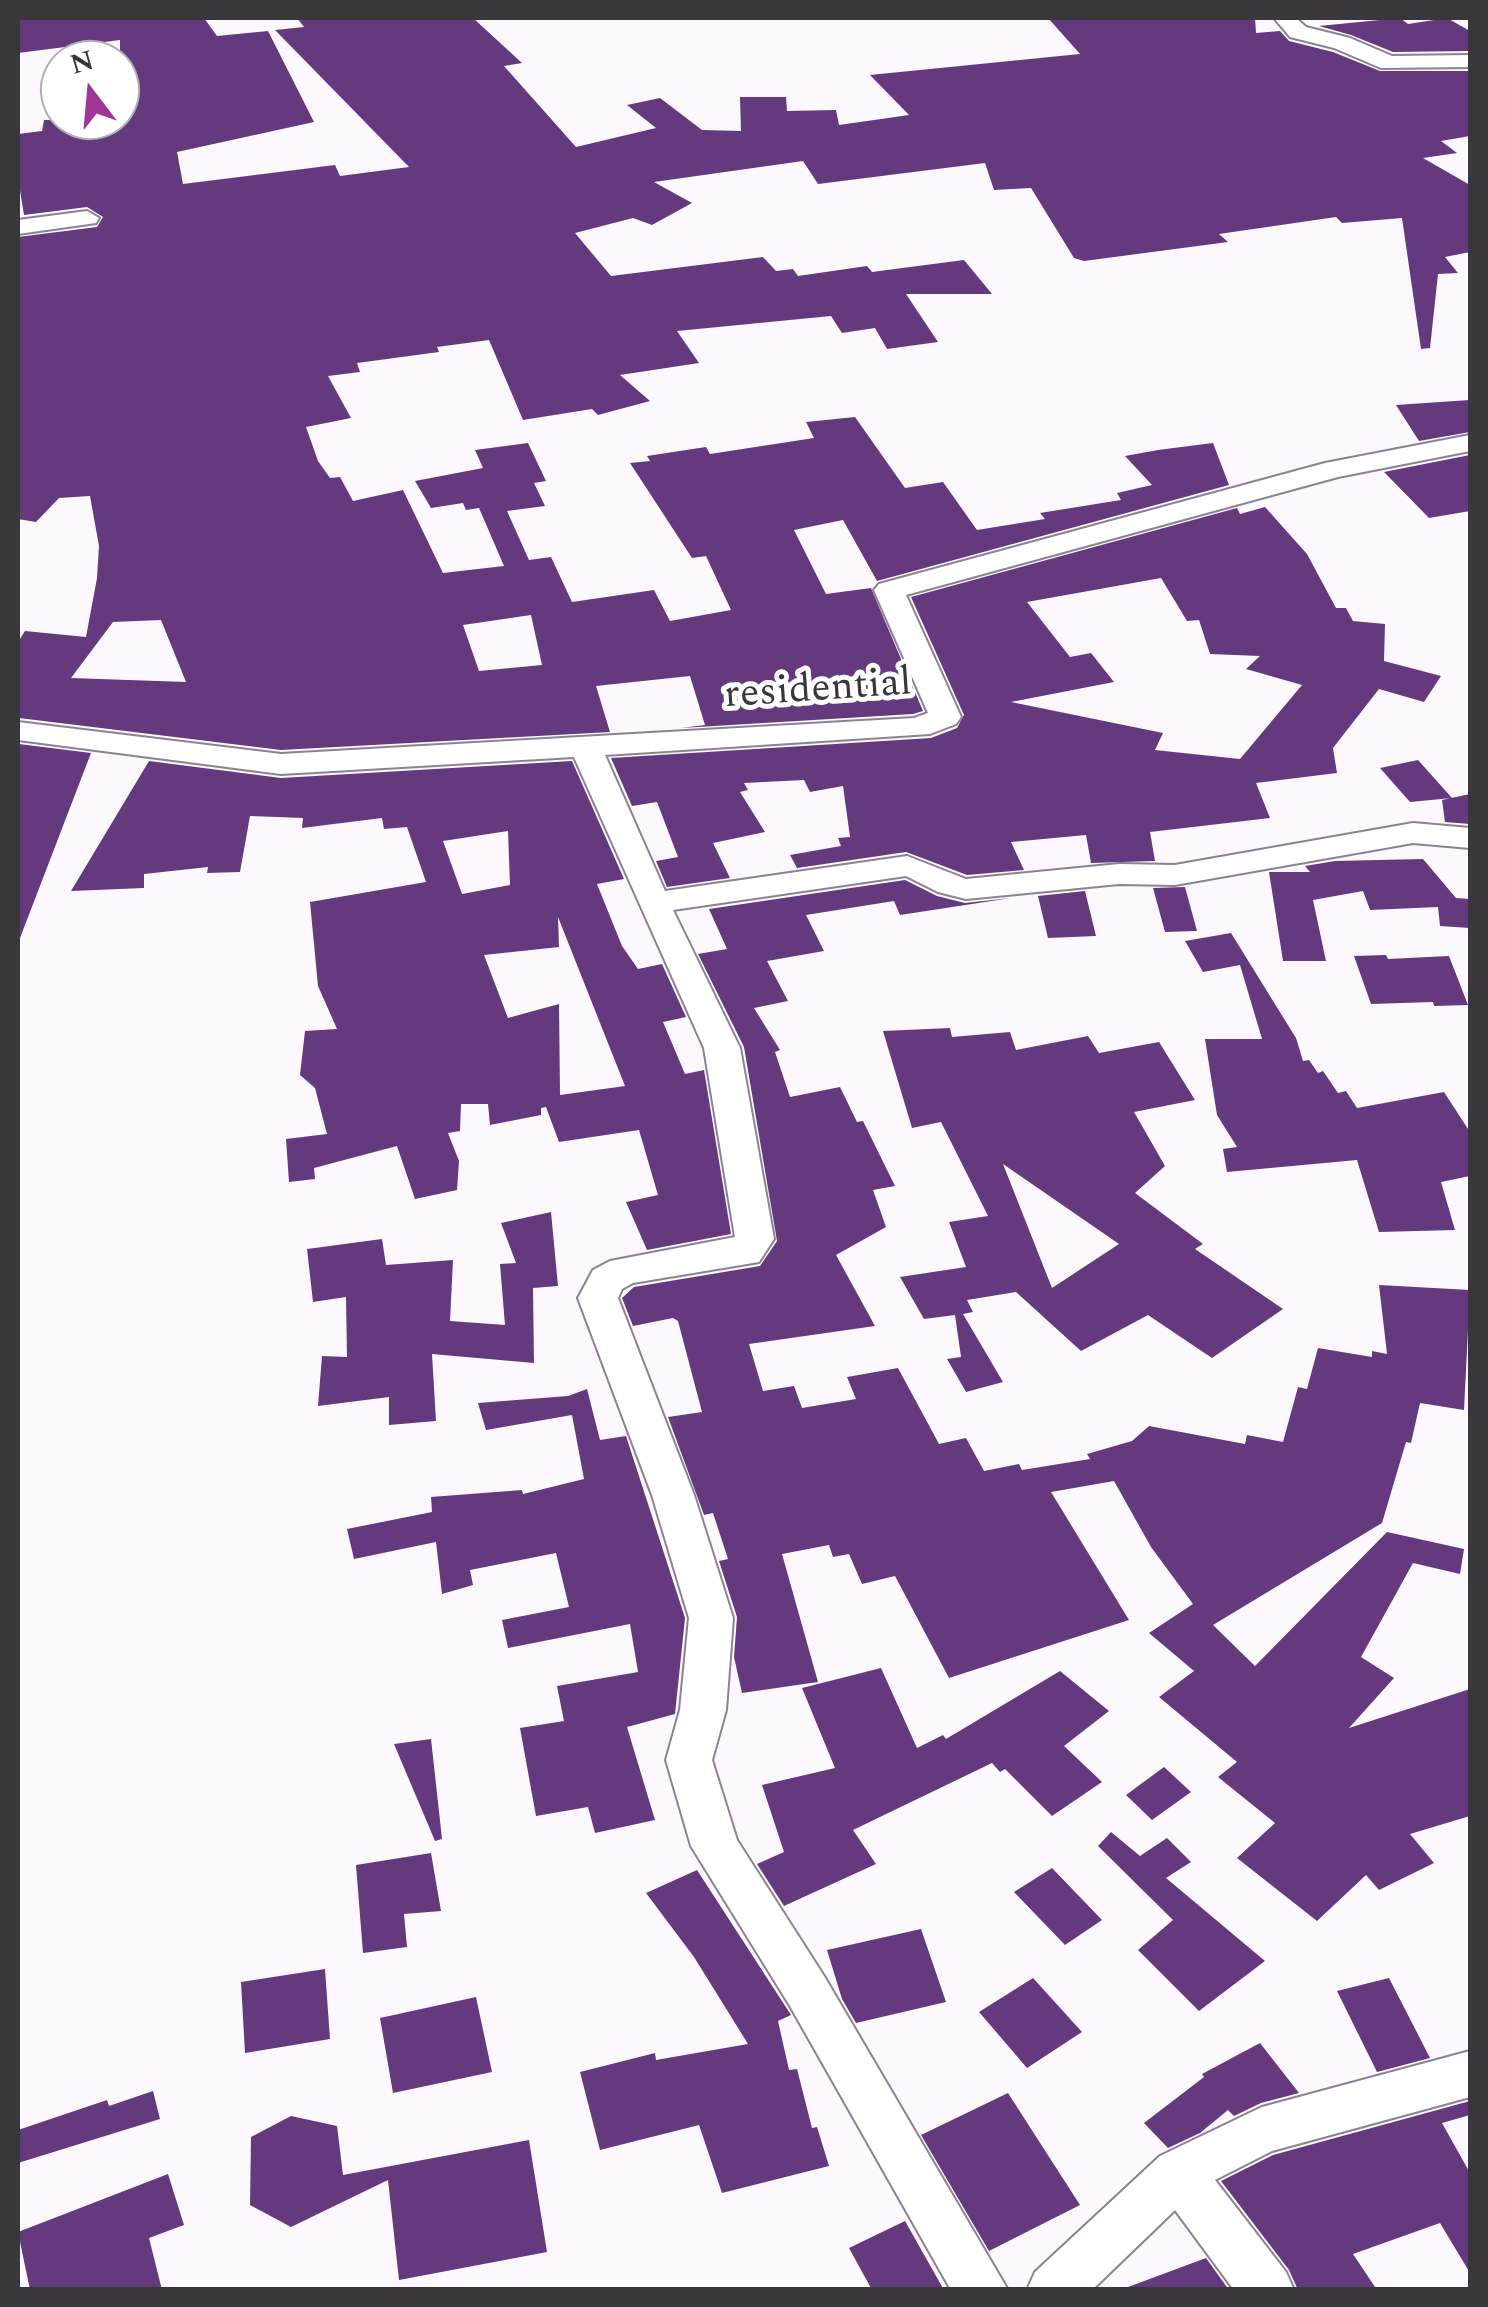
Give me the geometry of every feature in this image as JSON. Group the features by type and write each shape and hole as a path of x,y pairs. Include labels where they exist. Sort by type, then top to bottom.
{"street":[{"path":"1286,18 1298,32 1342,42 1389,63 1470,61"},
{"path":"18,228 86,218"},
{"name":"residential","path":"18,730 281,764 919,727 938,723 945,716 889,590 1335,469 1470,443"},
{"path":"586,748 722,1048 754,1239 745,1252 733,1255 624,1271 607,1280 598,1298 674,1495 711,1618 703,1710 689,1760 715,1846 807,1990 982,2290"},
{"path":"653,903 881,868 924,869 950,887 966,890 1118,874 1175,875 1414,833 1470,838"},
{"path":"1054,2290 1178,2173 1262,2130 1470,2074"},
{"path":"1178,2173 1267,2290"}],"building":[{"path":"18,18 204,18 217,36 268,31 314,122 177,152 183,184 335,165 340,176 409,167 275,30 304,27 297,18 473,18 522,63 504,66 576,147 656,128 627,105 660,98 702,130 741,131 740,97 786,97 787,111 836,110 839,125 909,115 870,75 1080,54 1048,18 1255,18 1256,33 1280,31 1289,41 1333,52 1380,71 1470,71 1470,136 1441,141 1457,153 1423,158 1470,185 1470,252 1445,257 1458,273 1438,274 1430,348 1421,349 1402,218 1342,223 1336,217 1219,234 1228,242 1084,261 1074,258 1031,188 994,190 985,163 818,184 803,161 654,182 692,203 652,225 633,218 575,233 611,276 763,257 776,271 793,269 798,276 867,266 872,272 964,260 992,294 906,294 938,342 887,349 875,328 842,333 831,316 677,331 699,363 620,375 650,401 598,415 592,409 523,420 489,340 437,347 439,352 357,363 360,372 328,376 351,418 306,427 318,461 330,478 340,477 353,501 403,490 443,573 504,566 479,508 466,510 463,503 431,508 415,481 483,468 475,450 528,443 546,481 534,483 545,506 507,511 529,560 551,557 572,602 654,590 670,621 731,610 706,556 692,558 630,463 650,461 647,456 706,447 710,454 814,438 806,422 855,417 905,488 943,482 977,530 1045,519 1040,513 1121,500 1117,493 1152,485 1125,456 1158,450 1213,443 1229,485 877,581 843,520 794,530 826,594 871,588 923,711 913,714 681,728 705,725 690,676 596,686 610,732 281,750 19,718 18,642 25,631 86,637 99,546 90,496 59,498 36,522 18,519 18,237 97,227 103,217 87,207 24,215 18,178 18,134 40,131 40,140 140,140 140,40 40,40 40,50 18,53","holes":["531,615 542,665 479,671 463,625","161,620 186,682 71,678 113,622"]},
{"path":"1400,18 1408,24 1447,18 1470,31 1470,51 1393,52 1319,26"},
{"path":"1470,400 1470,432 1419,441 1396,405"},
{"path":"1470,455 1470,511 1429,518 1384,472"},
{"path":"1265,507 1307,554 1336,608 1346,608 1353,621 1385,624 1384,661 1441,676 1424,702 1379,689 1333,748 1337,773 1256,783 1270,818 1150,832 1155,861 1091,863 1086,835 1011,842 1024,870 967,875 906,852 797,868 790,855 841,846 838,838 850,837 843,786 810,792 804,780 744,783 748,790 740,792 765,832 713,843 730,878 667,887 656,861 678,857 657,802 632,806 611,758 931,738 957,728 964,715 911,597 1237,508 1240,514","holes":["1161,578 1187,621 1199,620 1210,654 1260,656 1246,669 1302,685 1240,759 1155,750 1163,733 1011,702 1114,682 1091,653 1070,657 1027,602"]},
{"path":"19,744 91,753 20,938 18,937"},
{"path":"1418,760 1452,798 1410,802 1380,768"},
{"path":"149,761 281,778 572,761 624,879 597,884 622,946 638,969 662,964 686,1017 663,1022 685,1074 704,1070 731,1234 647,1250 626,1202 658,1195 639,1130 559,1142 546,1107 541,1108 541,1115 490,1125 488,1104 461,1104 460,1131 448,1133 459,1161 457,1190 415,1199 397,1146 314,1168 315,1179 289,1182 286,1139 327,1134 315,1088 300,1075 305,1031 337,1029 318,986 310,902 426,882 407,827 384,829 382,818 302,828 303,818 250,816 240,872 207,873 208,867 144,874 144,888 71,891","holes":["508,831 510,885 462,894 443,841","558,917 625,1086 560,1095 559,1004 508,1018 484,955 559,947"]},
{"path":"1470,794 1470,824 1445,822 1442,800"},
{"path":"1423,859 1456,898 1470,899 1470,928 1440,926 1438,907 1370,910 1363,891 1313,900 1326,961 1283,961 1269,872 1310,872 1305,866 1335,861"},
{"path":"905,880 937,896 965,903 1011,898 900,915 894,901 806,915 824,951 767,961 788,1001 754,1008 780,1050 775,1052 790,1097 840,1087 857,1122 863,1121 895,1186 873,1190 886,1227 836,1255 875,1326 749,1344 763,1391 794,1386 802,1408 856,1399 847,1377 898,1368 939,1444 966,1438 984,1471 1019,1464 1022,1470 1090,1459 1087,1454 1132,1441 1149,1426 1245,1444 1247,1435 1283,1442 1298,1387 1307,1389 1318,1348 1372,1357 1372,1351 1387,1354 1379,1285 1470,1290 1464,1410 1420,1403 1411,1443 1406,1442 1382,1523 1213,1625 1255,1666 1387,1532 1464,1549 1460,1574 1413,1563 1361,1657 1394,1678 1349,1728 1470,1689 1470,1816 1410,1834 1434,1863 1379,1890 1366,1875 1317,1921 1237,1858 1275,1823 1218,1777 1237,1762 1159,1697 1194,1671 1149,1633 1193,1604 1151,1547 1114,1481 1051,1492 1129,1620 949,1678 895,1576 862,1584 849,1554 833,1557 829,1545 782,1554 818,1682 742,1693 734,1657 737,1617 719,1561 728,1559 713,1513 704,1515 668,1417 702,1412 678,1321 673,1318 633,1326 622,1298 634,1287 760,1266 777,1241 744,1047 698,954 727,949 709,909"},
{"path":"1185,887 1197,931 1165,932 1153,888"},
{"path":"1085,891 1096,936 1048,938 1038,896"},
{"path":"1231,933 1296,1038 1303,1061 1309,1060 1318,1073 1323,1071 1338,1093 1346,1091 1357,1108 1444,1092 1470,1132 1470,1176 1441,1182 1455,1230 1379,1232 1357,1160 1227,1172 1223,1149 1237,1147 1217,1115 1205,1039 1262,1039 1240,965 1203,972 1185,941"},
{"path":"1386,955 1388,959 1449,956 1468,1005 1371,1004 1354,956"},
{"path":"950,1028 952,1037 1010,1032 1016,1050 1088,1036 1099,1053 1159,1042 1195,1100 1134,1112 1165,1166 1135,1193 1203,1244 1195,1249 1283,1309 1212,1358 1148,1315 1081,1351 1016,1292 967,1300 973,1312 963,1314 1003,1382 966,1392 947,1359 961,1357 955,1315 924,1319 900,1277 966,1267 949,1222 988,1216 941,1122 912,1128 883,1031","holes":["1003,1164 1119,1244 1052,1288"]},
{"path":"551,1212 558,1286 533,1288 534,1363 432,1354 436,1421 389,1425 389,1397 318,1406 322,1356 347,1357 346,1297 313,1302 307,1249 382,1239 386,1265 453,1260 450,1321 505,1325 500,1264 516,1263 501,1223"},
{"path":"587,1389 600,1440 626,1436 685,1618 675,1714 627,1727 655,1820 595,1833 588,1807 536,1816 520,1728 564,1721 557,1686 638,1672 630,1624 508,1648 502,1620 569,1607 556,1553 470,1570 473,1585 442,1594 436,1542 354,1559 347,1529 432,1512 431,1497 522,1490 523,1494 584,1479 572,1415 486,1430 478,1403 568,1396"},
{"path":"881,1668 917,1748 943,1735 946,1739 1060,1671 1109,1711 1064,1746 1102,1782 1052,1816 1005,1769 1000,1772 992,1763 853,1830 876,1864 784,1906 757,1864 784,1852 762,1785 835,1768 802,1688"},
{"path":"431,1739 442,1839 435,1841 394,1744"},
{"path":"1164,1767 1191,1792 1152,1820 1126,1795"},
{"path":"1111,1832 1140,1856 1167,1838 1191,1862 1166,1878 1265,1961 1199,2011 1138,1950 1173,1920 1098,1846"},
{"path":"431,1853 441,1911 404,1914 407,1947 363,1953 356,1865"},
{"path":"1052,1868 1102,1920 1065,1945 1014,1892"},
{"path":"697,1870 791,2015 778,2021 789,2070 797,2069 812,2128 817,2127 829,2166 722,2193 699,2125 600,2150 580,2072 655,2053 656,2060 748,2044 694,1957 646,1893"},
{"path":"921,1929 946,2002 856,2023 842,1999 827,1950"},
{"path":"325,1969 330,2039 245,2053 241,1982"},
{"path":"1033,1978 1082,2032 1027,2068 979,2012"},
{"path":"1389,1978 1430,2058 1377,2072 1337,1991"},
{"path":"476,1997 492,2072 393,2093 380,2018"},
{"path":"1260,2043 1299,2093 1261,2103 1234,2116 1228,2110 1200,2133 1168,2148 1144,2123 1204,2077 1202,2074"},
{"path":"153,2091 160,2119 18,2163 18,2130 107,2100 109,2106"},
{"path":"1008,2093 1080,2205 989,2251 921,2135"},
{"path":"1470,2101 1470,2115 1442,2123 1470,2173 1470,2273 1440,2223 1353,2254 1377,2290 1298,2290 1289,2270 1221,2181 1273,2155"},
{"path":"291,2116 337,2126 343,2175 529,2140 547,2252 399,2280 388,2180 291,2227 250,2205 251,2137"},
{"path":"168,2174 184,2225 149,2238 162,2290 30,2290 18,2232"},
{"path":"905,2221 944,2290 872,2290 849,2248"},
{"path":"1206,2258 1229,2290 1129,2290 1128,2287"}]}
